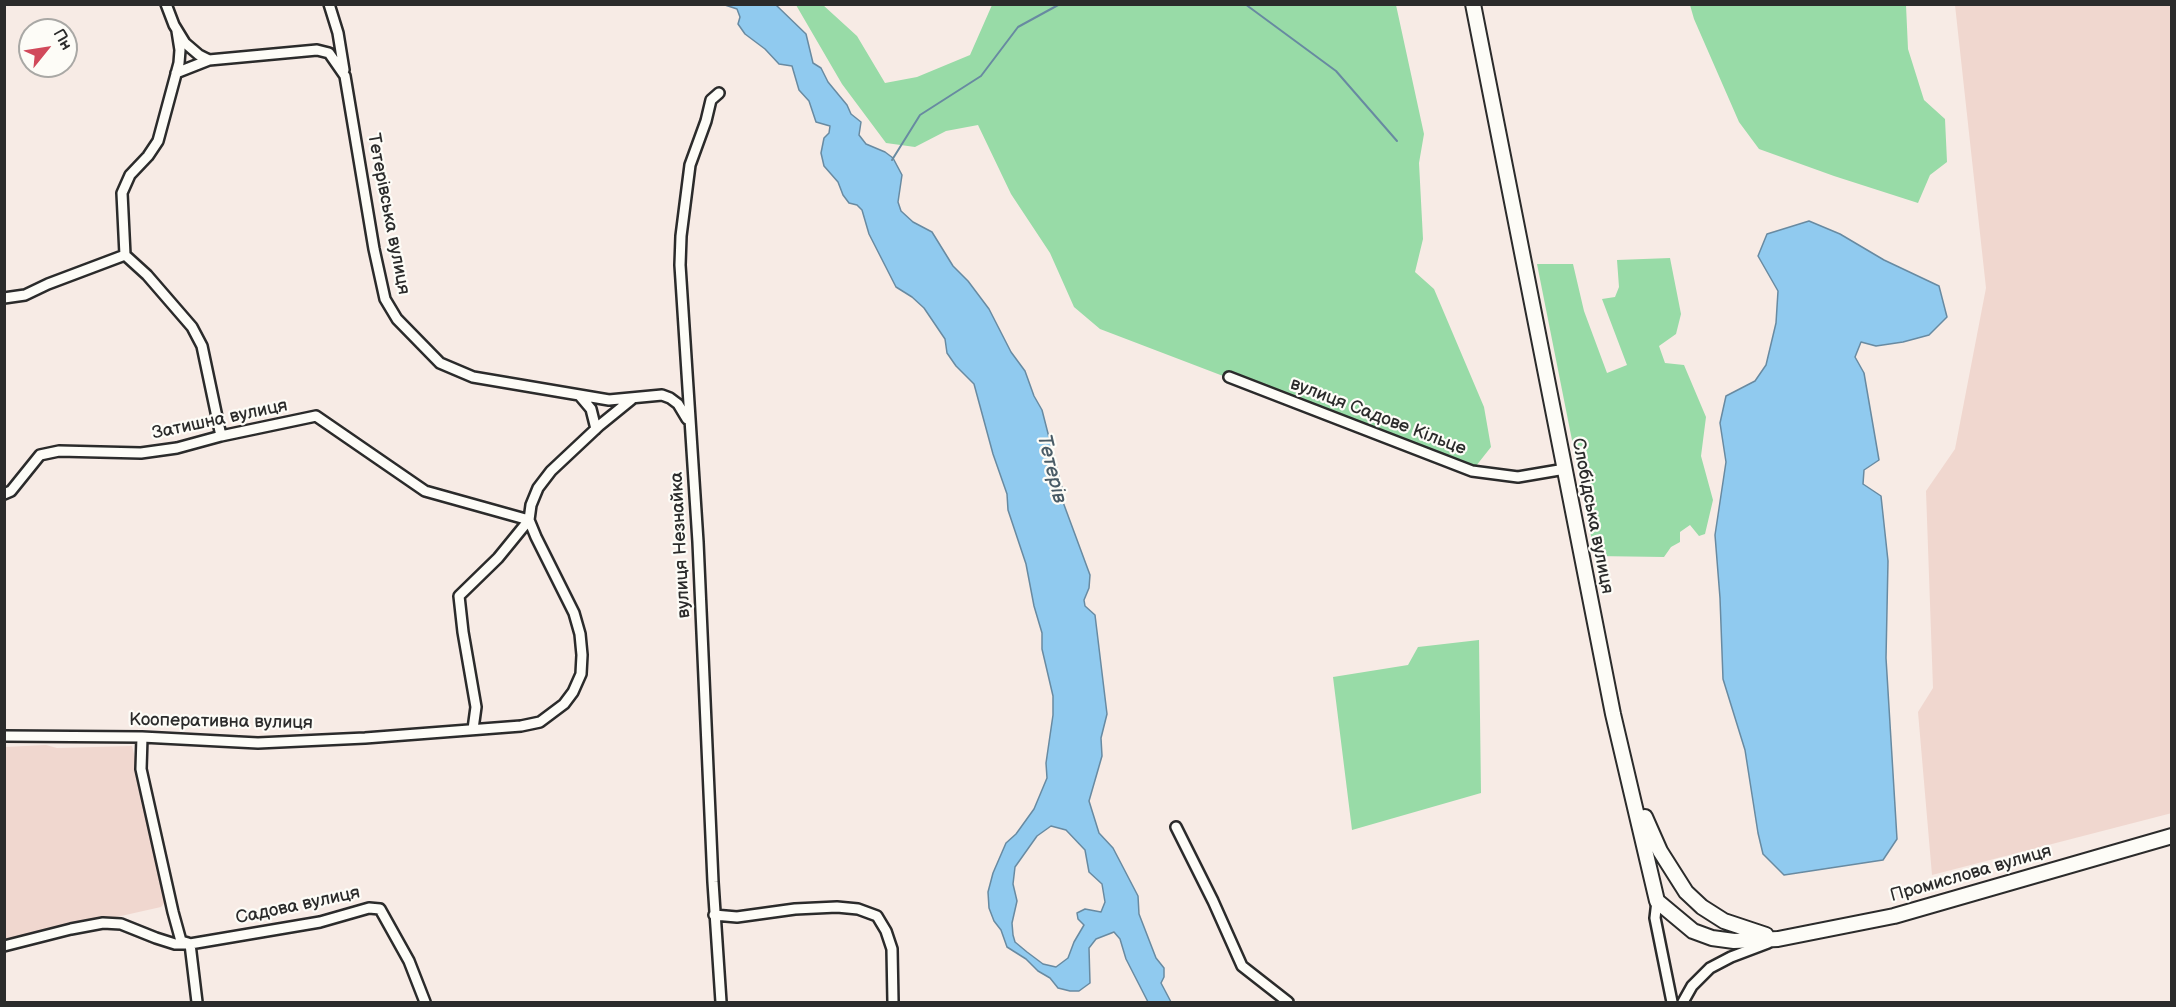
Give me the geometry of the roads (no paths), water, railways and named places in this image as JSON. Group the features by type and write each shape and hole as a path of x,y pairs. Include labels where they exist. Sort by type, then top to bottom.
{"street":[{"path":"166,4 177,31 185,43 209,60"},
{"path":"329,4 345,76"},
{"name":"Слобідська вулиця","path":"1473,4 1613,714 1657,901"},
{"path":"177,31 180,50 158,141 148,156 130,175 122,193 125,255 147,275 192,327 202,346 221,436"},
{"path":"176,73 209,60 340,46"},
{"name":"Тетерівська вулиця","path":"317,50 332,55 345,76 385,299 397,319 440,363 473,377 609,400 653,395 670,398 683,411 689,424"},
{"name":"вулиця Незнайка","path":"719,93 711,100 690,165 681,236 681,289 699,565 714,915 721,1002"},
{"path":"4,298 25,295 125,255"},
{"name":"вулиця Садове Кільце","path":"1229,377 1472,471 1518,477 1564,469"},
{"path":"578,395 591,409 596,429"},
{"path":"473,729 476,707 459,596 498,558 530,520 531,505 538,488 551,471 632,399"},
{"name":"Затишна вулиця","path":"4,494 11,491 40,455 59,451 141,453 177,448 221,436 316,416 425,491 530,520"},
{"name":"Кооперативна вулиця","path":"4,736 142,737 258,743 522,726 540,722 564,704 573,692 581,674 580,634 574,613 530,520"},
{"path":"142,737 141,769 173,912 181,941 190,944"},
{"path":"1626,767 1660,851 1686,892 1702,907 1724,921 1778,939"},
{"path":"1176,827 1242,966 1288,1002"},
{"name":"Промислова вулиця","path":"1778,939 1894,915 2172,836"},
{"path":"1657,901 1693,931 1712,938 1734,941 1778,939"},
{"path":"1657,901 1655,918 1672,1002"},
{"name":"Садова вулиця","path":"190,944 320,922 369,908 380,909 409,961 424,1002"},
{"path":"714,915 737,916 795,909 844,908 858,909 877,916 886,931 892,949 893,1002"},
{"path":"4,946 104,923 121,924 156,939 175,944 190,944"},
{"path":"1683,1002 1692,986 1710,968 1731,957 1778,939"},
{"path":"190,944 197,1002"},
{"path":"715,1002 719,984"}],"water":[{"name":"Тетерів","path":"725,5 776,5 806,34 813,63 821,68 851,114 861,122 859,135 866,144 893,158 902,175 898,202 901,211 913,222 932,232 953,266 968,281 989,309 1011,352 1025,371 1042,410 1063,492 1063,502 1090,575 1089,588 1084,600 1085,606 1095,615 1107,714 1101,738 1102,756 1089,801 1099,833 1113,848 1138,896 1139,914 1156,958 1164,968 1161,983 1171,1002 1148,1002 1126,959 1120,939 1114,932 1096,939 1089,948 1090,983 1079,991 1070,991 1058,988 1050,978 1007,947 1001,930 994,921 989,908 988,892 993,873 1006,843 1016,834 1034,809 1047,778 1046,763 1053,715 1053,696 1042,649 1042,633 1026,564 1008,510 1007,494 993,454 974,384 947,353 945,339 924,308 896,287 869,234 862,210 857,205 849,203 838,182 824,166 821,153 824,138 829,133 830,126 816,122 809,101 799,90 792,66 779,64 765,49 745,34 738,24 740,17 737,9","holes":["1051,826 1066,830 1085,850 1089,872 1102,884 1105,902 1101,912 1085,909 1077,913 1078,919 1084,925 1068,958 1056,967 1043,964 1015,942 1012,923 1017,901 1013,884 1015,867 1037,836"]},
{"path":"1809,221 1840,234 1884,260 1939,286 1947,317 1929,335 1876,346 1861,342 1855,357 1864,373 1879,460 1864,470 1863,484 1881,496 1888,561 1886,658 1897,839 1883,860 1784,875 1763,854 1745,750 1723,679 1715,535 1726,462 1720,423 1726,396 1755,381 1766,365 1776,323 1778,291 1758,256 1767,234"}],"waterway":[{"path":"892,160 920,115 981,76 1018,27 1060,4"},
{"path":"1245,4 1336,71 1397,141"}]}
